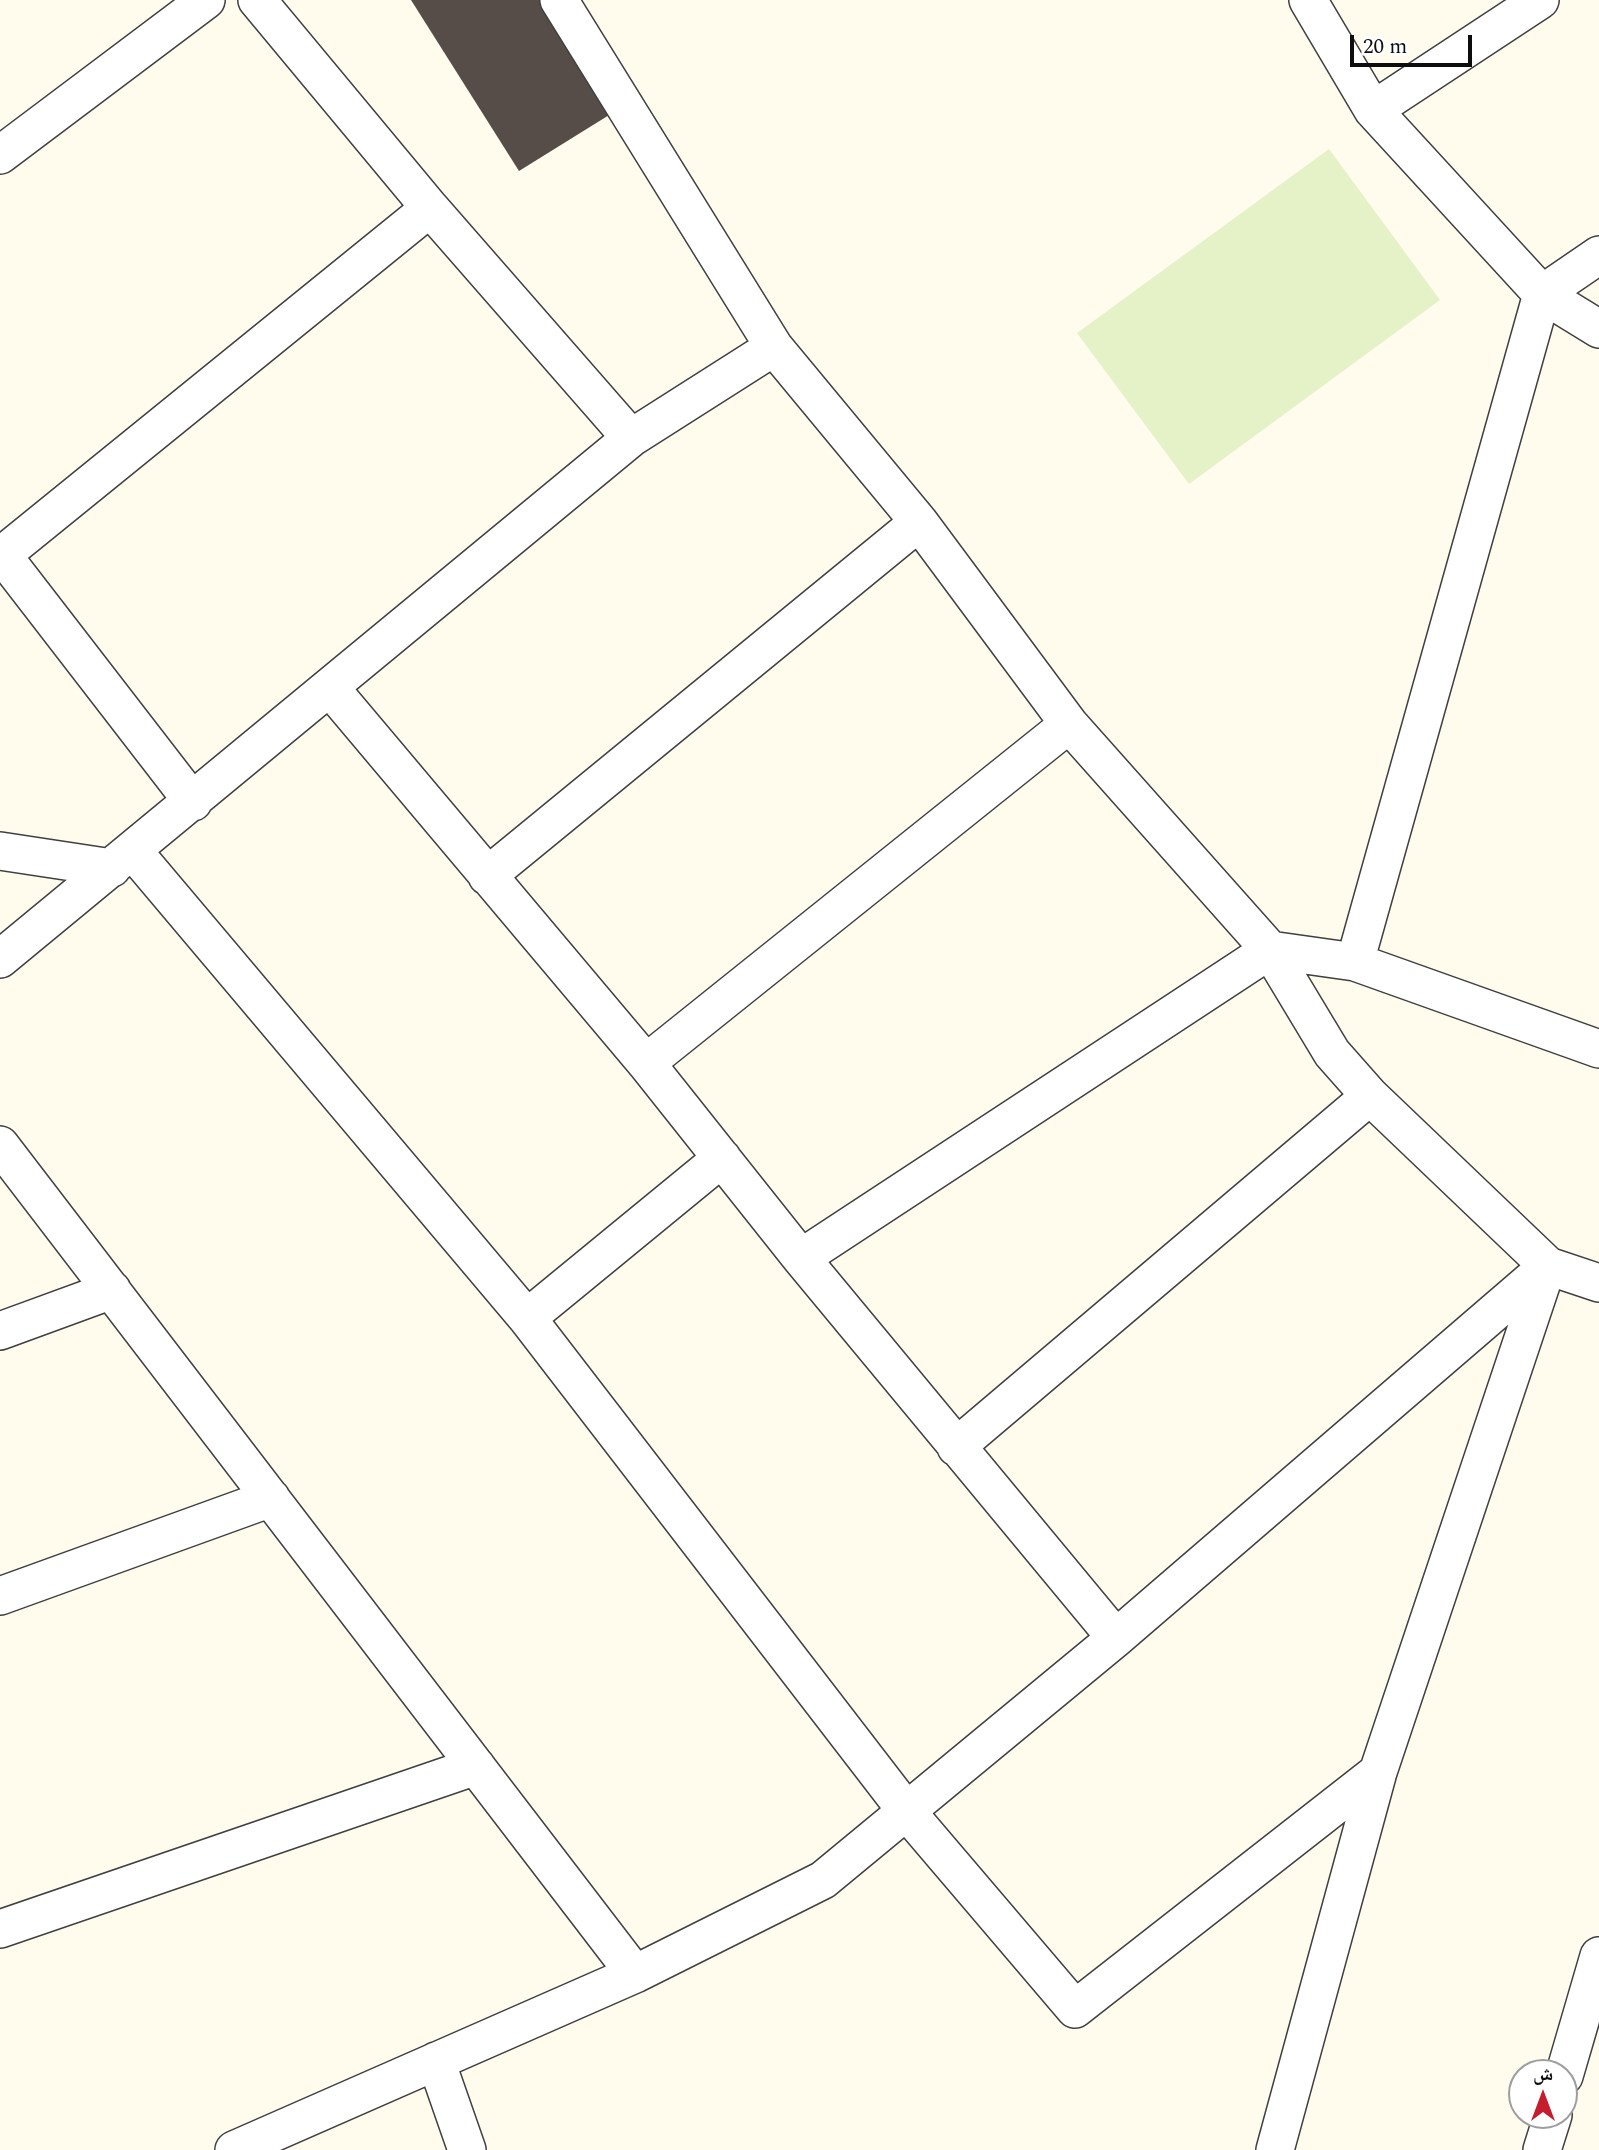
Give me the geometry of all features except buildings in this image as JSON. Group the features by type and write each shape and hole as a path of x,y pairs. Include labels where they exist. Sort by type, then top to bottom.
{"street":[{"path":"0,155 206,0"},
{"path":"257,0 430,208 631,438"},
{"path":"559,0 774,347 919,522 1069,724 1270,950 1332,1053 1370,1097 1548,1266 1599,1283"},
{"path":"1308,0 1373,110 1542,294 1599,329"},
{"path":"1373,110 1540,0"},
{"path":"193,802 1,554 430,208"},
{"path":"1355,962 1542,294 1599,255"},
{"path":"0,960 331,690 631,438 774,347"},
{"path":"486,876 919,522"},
{"path":"331,690 646,1063 801,1258 1116,1638"},
{"path":"646,1063 1069,724"},
{"path":"0,851 123,860 527,1318 908,1813 1075,2010 1378,1772"},
{"path":"801,1258 1270,950 1355,962 1599,1049"},
{"path":"956,1447 1370,1097"},
{"path":"0,1145 635,1973"},
{"path":"527,1318 722,1158"},
{"path":"234,2150 635,1973 824,1880 1116,1638 1548,1266"},
{"path":"1275,2150 1378,1772 1548,1266"},
{"path":"0,1331 111,1290"},
{"path":"0,1596 271,1498"},
{"path":"0,1928 475,1766"},
{"path":"1569,2059 1599,1956"},
{"path":"436,2061 467,2150"},
{"path":"1542,2150 1549,2129"}],"green space":[{"path":"1329,149 1440,300 1189,484 1077,333"}]}
